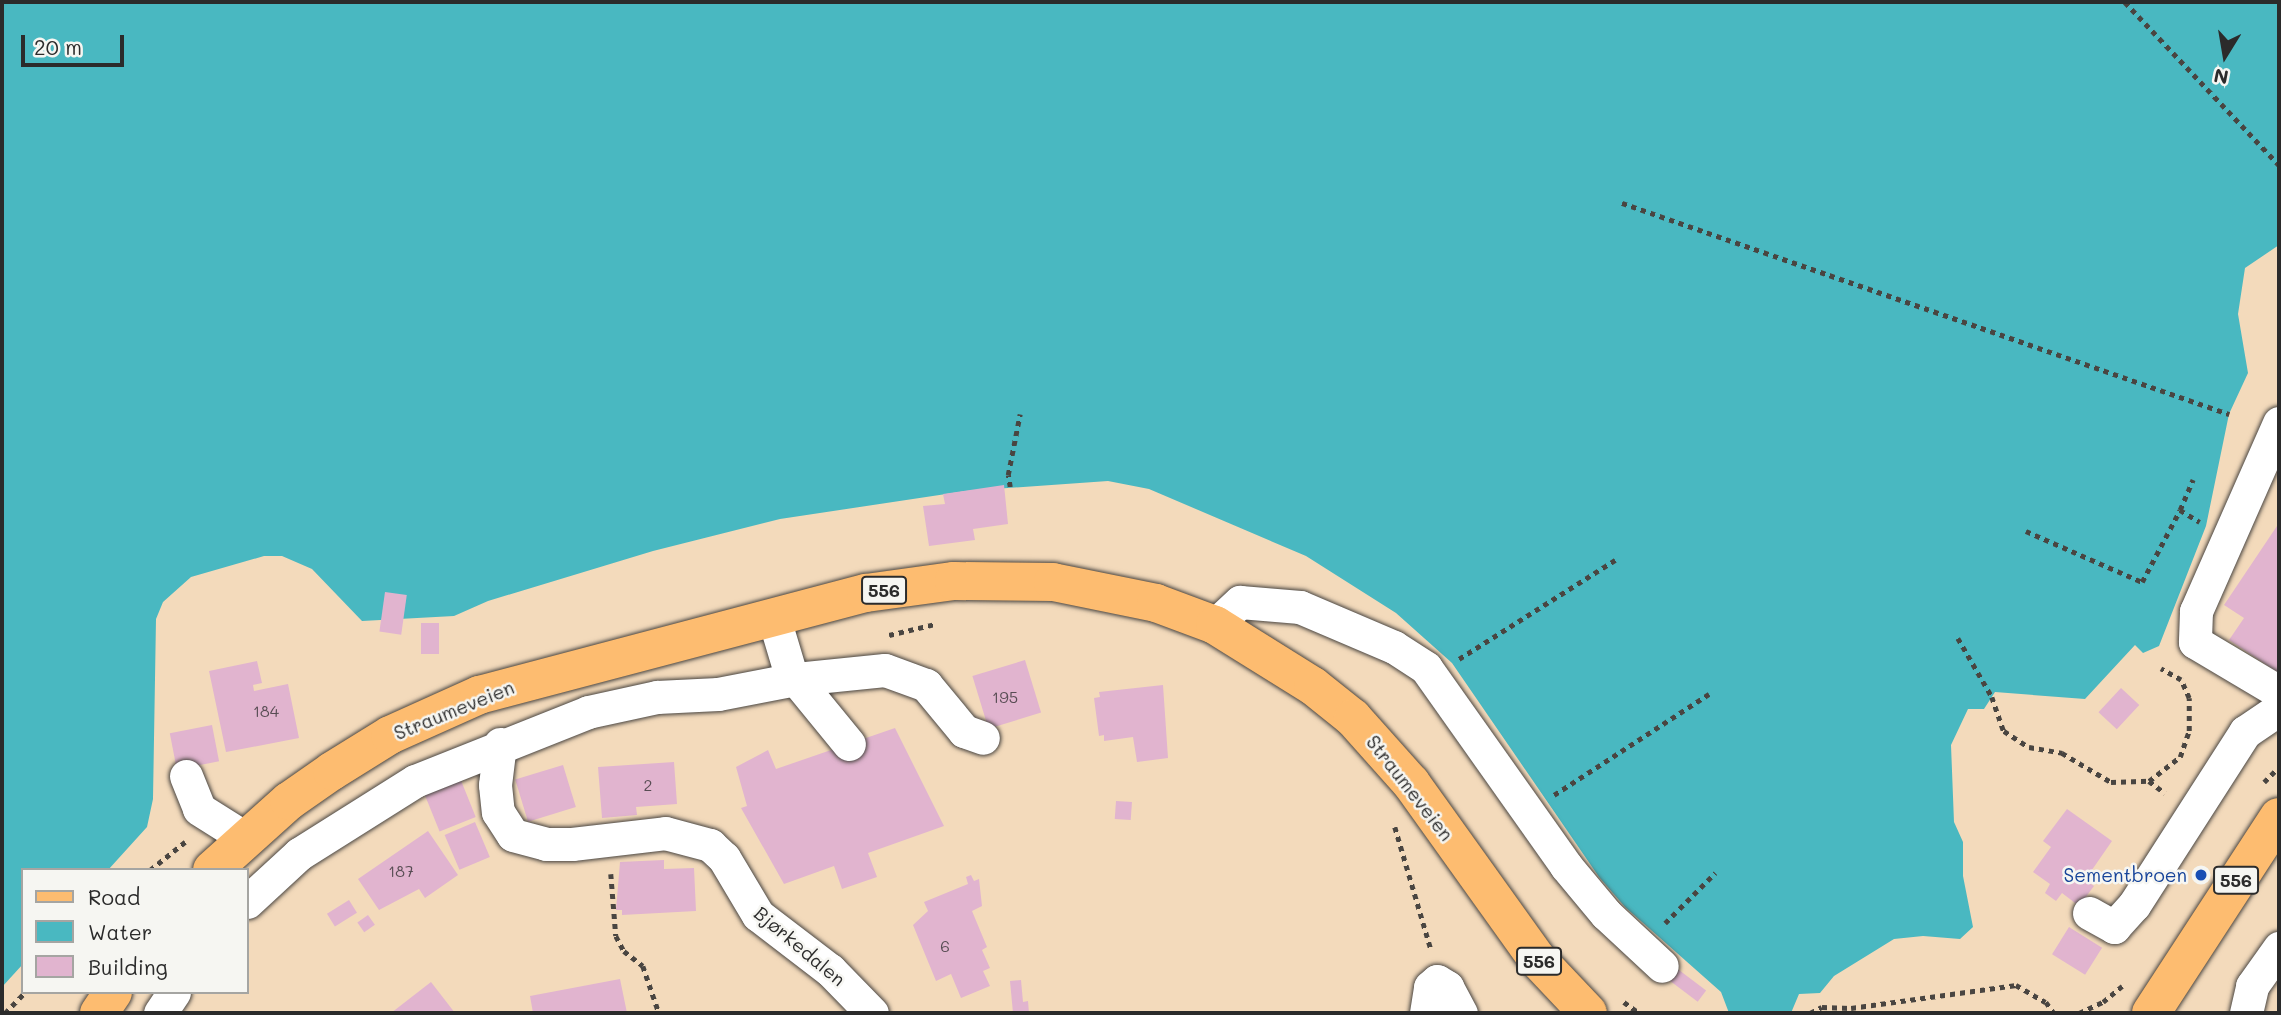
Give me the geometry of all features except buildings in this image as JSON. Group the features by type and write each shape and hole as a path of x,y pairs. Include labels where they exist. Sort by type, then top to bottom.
{"main road":[{"name":"Straumeveien","path":"214,868 245,838 332,771 436,713 553,673 773,615 914,585 1002,578 1102,590 1215,625 1267,653 1353,718 1411,783 1537,960 1588,1013"},
{"name":"556","path":"2151,1013 2196,946 2250,855 2279,817"},
{"name":"556","path":"2124,1013 2196,946"}],"street":[{"path":"2279,423 2196,611 2195,642 2279,692"},
{"path":"1215,625 1240,601 1300,607 1394,647 1426,668 1566,866 1606,914 1662,966"},
{"path":"773,615 796,679 849,744"},
{"path":"248,901 299,853 355,815 415,781 500,744 623,705 796,679 885,670 908,675 926,685 964,732 983,738"},
{"path":"2089,913 2114,927 2134,905 2245,732 2279,709"},
{"name":"Bjørkedalen","path":"500,744 495,785 498,812 513,835 546,844 665,834 710,845 724,858 758,915 830,970 872,1013"},
{"path":"186,776 199,809 245,838"},
{"path":"2246,1013 2252,986 2279,948"},
{"path":"1426,1013 1430,987 1437,981 1447,987 1461,1013"},
{"path":"160,1013 173,994"}],"path":[{"path":"2125,2 2279,165"},
{"path":"1622,203 2229,414"},
{"path":"1010,488 1020,414"},
{"path":"2026,531 2142,582 2193,480"},
{"path":"2180,510 2206,526"},
{"path":"1452,663 1615,560"},
{"path":"882,636 946,621"},
{"path":"1958,638 1992,696 2004,731 2029,747 2062,752 2111,782 2149,781 2180,757 2189,731 2189,698 2181,680 2161,669"},
{"path":"1545,802 1709,694"},
{"path":"1392,822 1427,922 1437,981"},
{"path":"631,835 629,847 612,847 616,936 624,951 643,966 659,1013"},
{"path":"1663,926 1715,873"},
{"path":"1810,1013 1822,1007 1851,1011 2015,985 2046,1002 2054,1013"},
{"path":"5,1013 23,994"}],"water":[{"path":"2,2 2279,2 2279,245 2245,268 2238,314 2248,373 2229,414 2206,526 2159,646 2143,653 2135,645 2085,699 1995,692 1984,709 1968,709 1951,745 1954,822 1963,842 1963,876 1973,927 1960,939 1923,936 1894,939 1834,976 1820,993 1799,994 1791,1013 1729,1013 1721,992 1625,907 1599,877 1452,663 1396,613 1306,556 1149,489 1108,481 966,491 780,519 653,551 488,601 454,616 362,621 312,569 282,556 264,556 191,577 163,602 156,619 153,799 147,827 110,868 21,868 21,966 2,987"}],"place":[{"name":"Sementbroen","path":"2201,875"}]}
